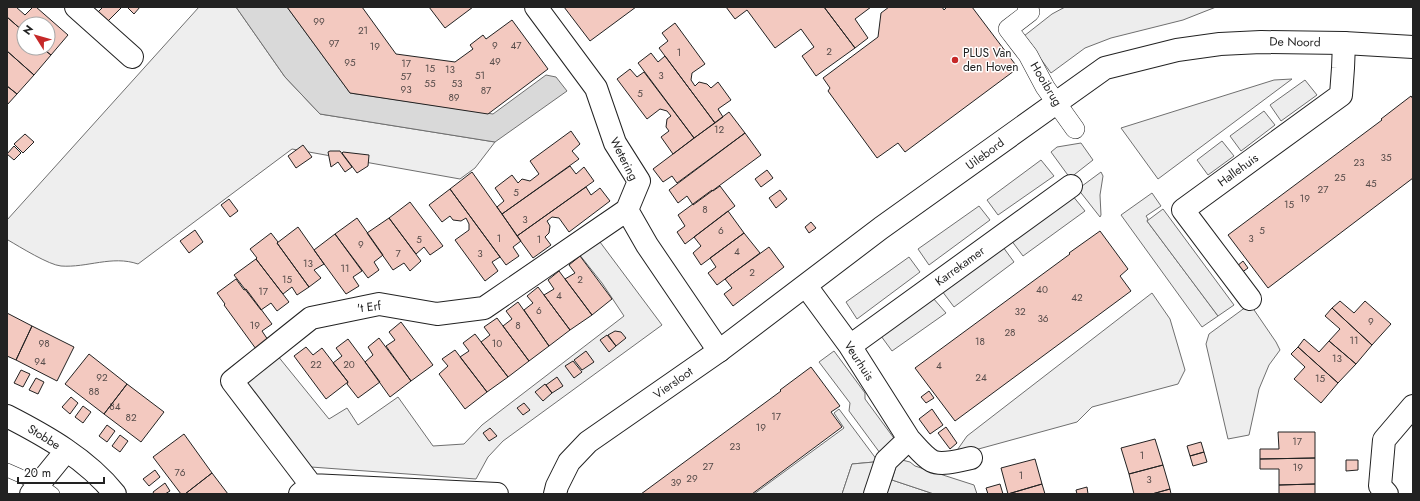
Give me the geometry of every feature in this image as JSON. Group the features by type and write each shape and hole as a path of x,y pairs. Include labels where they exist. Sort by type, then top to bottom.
{"street":[{"path":"76,7 132,57"},
{"name":"Wetering","path":"536,7 596,88 615,143 639,181 627,210"},
{"name":"Hooibrug","path":"1027,7 1030,12 1008,29 1028,55 1045,87 1075,129"},
{"name":"De Noord","path":"1177,50 1220,44 1262,42 1344,43 1413,47"},
{"name":"Hallehuis","path":"1250,299 1183,210 1341,95 1344,43"},
{"name":"Uilebord","path":"806,286 881,228 1105,68 1177,50"},
{"name":"Karrekamer","path":"850,346 1071,186"},
{"path":"627,210 647,245 719,351"},
{"name":"'t Erf","path":"306,490 232,381 311,318 379,304 437,314 484,308 627,210"},
{"name":"Veurhuis","path":"806,286 850,346 909,439 932,461 949,463 972,458"},
{"name":"Viersloot","path":"555,494 557,486 570,462 588,442 719,351 806,286"},
{"path":"1387,494 1380,486 1384,440 1413,406"},
{"name":"Stobbe","path":"7,416 44,435 96,473 115,494"},
{"path":"875,494 886,461 909,439"},
{"path":"41,491 66,451"},
{"path":"306,490 497,494"}],"lane":[{"path":"7,470 41,491"}],"shaded area":[{"path":"199,7 236,7 285,77 320,114 495,142 475,168 460,179 292,149 138,264 109,261 61,266 42,259 8,240 7,220"},
{"path":"236,7 287,7 350,93 493,114 546,75 556,77 567,91 495,142 320,114 285,77"},
{"path":"1065,7 1216,7 1183,20 1111,38 1085,48 1051,73 1024,36 1052,14"},
{"path":"1292,79 1158,179 1121,128 1274,80"},
{"path":"1305,80 1317,95 1281,121 1270,105"},
{"path":"1264,111 1275,125 1241,151 1230,136"},
{"path":"1222,141 1234,156 1208,175 1197,160"},
{"path":"1081,143 1093,160 1070,178 1051,152 1057,147"},
{"path":"1041,160 1054,176 998,215 987,200"},
{"path":"1101,172 1103,176 1100,195 1100,217 1078,189"},
{"path":"1152,193 1161,206 1146,216 1148,219 1147,221 1218,316 1202,327 1121,215"},
{"path":"1072,195 1085,211 1023,256 1011,240"},
{"path":"979,206 990,220 929,265 918,249"},
{"path":"1163,209 1234,305 1218,316 1147,221"},
{"path":"594,234 662,325 503,441 488,457 476,479 311,467 244,381 277,355 329,419 347,408 358,425 398,397 433,446 464,444 482,425 624,316 602,283 575,249"},
{"path":"1003,247 1014,262 954,307 942,291"},
{"path":"909,257 920,272 857,319 846,302"},
{"path":"1152,293 1170,319 1185,370 1178,384 1092,407 1077,422 953,456 967,436"},
{"path":"933,298 946,313 892,351 881,336"},
{"path":"1250,304 1280,350 1269,365 1259,389 1249,435 1228,439 1206,344 1209,334"},
{"path":"834,351 865,393 865,399 896,441 880,453 849,411 850,403 819,362"},
{"path":"839,409 877,460 874,462 852,464 842,494 754,494 844,428 834,413"},
{"path":"898,459 974,485 977,494 934,494 892,480"},
{"path":"874,462 864,494 842,494 852,464"},
{"path":"892,480 934,494 885,494"}],"building":[{"path":"7,7 16,7 25,15 33,7 36,7 46,16 16,16 16,25 7,17"},
{"path":"103,7 122,7 108,21 98,12"},
{"path":"127,7 140,7 134,14"},
{"path":"287,7 362,7 396,54 455,62 473,49 470,45 483,35 486,39 512,20 548,69 488,114 350,93"},
{"path":"429,7 473,7 445,28"},
{"path":"564,7 636,7 590,41"},
{"path":"726,7 824,7 855,48 816,76 802,56 814,47 801,29 775,48 747,10 735,19"},
{"path":"824,7 871,7 855,19 868,38 855,48"},
{"path":"889,7 942,7 944,10 947,7 972,7 1018,68 905,152 898,143 877,158 828,91 830,88 823,78 878,37 881,13"},
{"path":"7,17 16,25 16,56 50,56 34,75 7,51"},
{"path":"675,23 705,64 692,73 691,80 695,86 699,82 707,84 711,88 718,82 731,100 718,109 723,117 715,123 659,48 668,41 662,33"},
{"path":"56,24 68,35 56,49"},
{"path":"7,51 34,75 17,94 7,86"},
{"path":"651,53 658,62 665,56 715,123 694,138 638,63"},
{"path":"630,69 637,77 644,72 694,138 673,154 661,137 669,131 666,127 667,119 671,116 667,111 660,109 647,119 617,79"},
{"path":"7,86 17,94 7,105"},
{"path":"1411,96 1413,99 1413,178 1268,288 1228,235 1382,120 1381,119"},
{"path":"729,112 745,133 677,183 672,176 663,182 653,169"},
{"path":"571,131 580,144 572,151 579,159 502,214 497,207 504,201 495,188 512,175 518,183 522,179 530,181 539,174 530,161"},
{"path":"745,133 761,155 693,205 687,196 678,203 669,190"},
{"path":"25,134 34,142 23,153 14,144"},
{"path":"303,145 312,157 296,168 288,156"},
{"path":"14,146 21,153 14,160 7,154"},
{"path":"340,151 352,167 345,172 338,162 331,167 328,152"},
{"path":"342,153 369,155 368,166 357,173"},
{"path":"570,166 576,174 584,167 594,181 517,236 502,214"},
{"path":"767,170 773,178 761,187 755,179"},
{"path":"472,172 521,241 513,247 519,256 506,265 450,189"},
{"path":"720,186 735,206 685,244 677,232 685,226 678,215 712,190 713,191"},
{"path":"586,187 591,195 600,188 610,201 569,232 559,218 552,217 547,221 550,226 549,233 545,237 551,245 533,258 517,236"},
{"path":"450,189 500,257 492,262 498,271 485,281 455,240 469,230 469,224 466,218 461,221 453,220 450,216 442,222 429,205"},
{"path":"780,190 787,199 776,208 769,198"},
{"path":"229,199 238,211 230,217 221,205"},
{"path":"410,202 443,246 430,255 424,247 416,254 389,218"},
{"path":"728,211 744,233 701,265 693,253 701,246 694,237"},
{"path":"357,218 383,255 374,262 379,270 368,278 335,234"},
{"path":"389,218 421,261 410,271 404,263 393,270 367,233"},
{"path":"811,222 816,228 809,233 805,227"},
{"path":"298,227 324,264 314,270 321,278 309,287 277,243"},
{"path":"195,230 203,242 189,253 180,241"},
{"path":"1100,231 1128,269 1120,276 1131,291 955,421 915,368"},
{"path":"271,233 309,287 297,295 292,287 283,294 250,249"},
{"path":"744,233 760,253 717,285 708,273 716,267 710,258"},
{"path":"335,234 362,271 353,277 359,286 346,294 314,250"},
{"path":"769,247 784,267 733,306 724,294 732,288 725,279"},
{"path":"580,256 612,299 592,315 565,279 575,273 569,265"},
{"path":"256,259 289,302 277,311 271,303 261,310 234,275"},
{"path":"1243,261 1248,268 1241,273 1236,267"},
{"path":"559,271 592,315 570,330 544,295 554,289 548,280"},
{"path":"236,279 244,290 246,289 272,324 262,331 268,340 256,349 217,293"},
{"path":"538,287 570,330 549,346 524,310 533,303 527,296"},
{"path":"1340,301 1354,313 1365,301 1391,324 1372,345 1332,308"},
{"path":"518,302 549,346 529,361 503,326 512,319 506,311"},
{"path":"1332,308 1372,345 1356,364 1329,341 1340,329 1325,316"},
{"path":"7,313 32,326 16,360 7,356"},
{"path":"497,318 529,361 508,377 481,342 490,335 484,327"},
{"path":"401,322 433,365 411,381 386,346 395,340 389,332"},
{"path":"32,326 74,347 57,381 16,360"},
{"path":"615,331 621,332 626,338 616,346 608,335"},
{"path":"475,334 508,377 487,392 460,357 469,351 463,343"},
{"path":"607,335 616,346 609,352 600,340"},
{"path":"379,338 411,381 390,397 365,362 373,355 368,347"},
{"path":"348,339 380,382 358,398 333,363 342,356 336,348"},
{"path":"1304,339 1319,352 1329,341 1356,364 1338,383 1298,347"},
{"path":"306,347 313,355 322,348 348,382 326,399 294,356"},
{"path":"1298,347 1338,383 1321,403 1294,379 1305,367 1291,354"},
{"path":"455,350 487,392 465,409 439,374 448,366 442,359"},
{"path":"586,351 594,362 582,370 574,360"},
{"path":"89,354 127,384 104,414 65,384"},
{"path":"573,361 582,372 574,378 565,366"},
{"path":"811,367 840,406 831,412 842,427 752,494 641,494 781,391 780,390"},
{"path":"21,370 30,374 23,387 14,383"},
{"path":"557,377 563,386 552,393 546,385"},
{"path":"36,378 44,382 38,394 29,390"},
{"path":"127,384 164,412 141,442 104,414"},
{"path":"545,384 552,393 543,401 535,392"},
{"path":"929,391 934,398 926,403 921,397"},
{"path":"71,397 78,403 70,414 62,407"},
{"path":"524,403 530,410 523,415 517,408"},
{"path":"83,406 91,412 83,423 75,417"},
{"path":"932,409 943,425 930,434 919,419"},
{"path":"107,425 115,431 107,442 99,436"},
{"path":"946,427 957,443 950,449 938,433"},
{"path":"490,428 497,436 489,441 483,433"},
{"path":"1278,432 1315,432 1315,458 1260,459 1260,449 1279,449"},
{"path":"184,434 212,473 185,494 181,494 153,457"},
{"path":"120,435 128,441 120,452 112,446"},
{"path":"1155,439 1163,465 1129,474 1121,448"},
{"path":"1201,442 1204,452 1190,456 1187,446"},
{"path":"1204,452 1207,462 1193,466 1190,456"},
{"path":"1315,458 1315,484 1279,485 1279,469 1260,469 1260,459"},
{"path":"1035,459 1042,484 1008,494 1001,468"},
{"path":"1346,460 1358,460 1358,470 1346,471"},
{"path":"1163,465 1170,489 1152,494 1134,494 1129,474"},
{"path":"155,470 160,477 149,486 143,479"},
{"path":"212,473 228,494 185,494"},
{"path":"165,483 170,491 165,494 154,494 153,492"},
{"path":"1000,484 1003,494 988,494 986,488"},
{"path":"1042,484 1045,494 1008,494"},
{"path":"1315,484 1315,494 1279,494 1279,485"},
{"path":"1087,487 1088,494 1077,494 1076,490"},
{"path":"1170,489 1171,494 1152,494"}],"place":[{"name":"PLUS Van den Hoven","path":"955,60"}]}
